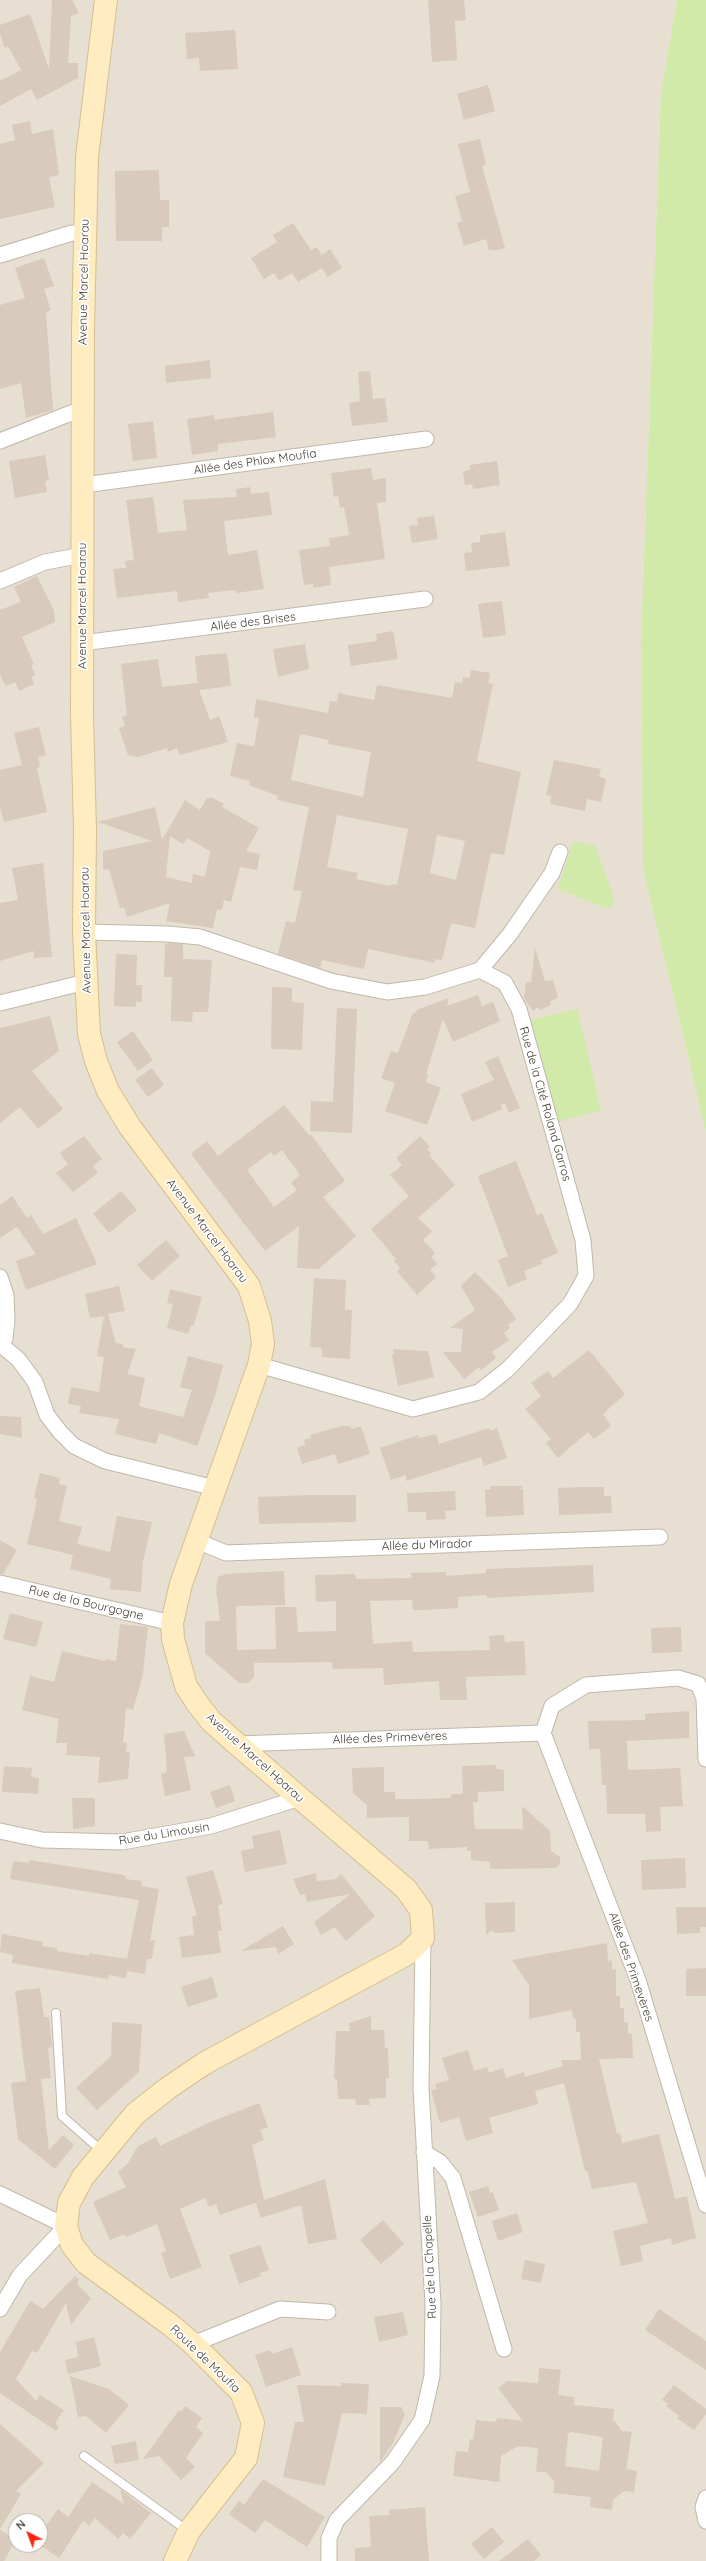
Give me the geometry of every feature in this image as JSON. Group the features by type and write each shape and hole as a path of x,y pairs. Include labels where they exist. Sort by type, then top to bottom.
{"main road":[{"name":"Avenue Marcel Hoarau","path":"106,0 87,157 85,233 82,643 85,830 84,932 89,1034 96,1061 108,1091 130,1127 249,1286 260,1321 263,1344 259,1366 181,1584 172,1623 173,1639 186,1686 211,1721 406,1889 421,1910 423,1938"},
{"path":"66,2226 69,2203 83,2177 135,2114 168,2088 204,2063 407,1954 423,1938"},
{"name":"Route de Moufia","path":"66,2226 72,2246 86,2263 172,2326 193,2344 241,2392 253,2423 246,2458 189,2531 175,2561"}],"street":[{"path":"0,255 72,234 85,233"},
{"path":"0,441 71,413 84,411"},
{"name":"Allée des Phlox Moufia","path":"84,485 426,439"},
{"path":"0,581 45,562 83,555"},
{"name":"Allée des Brises","path":"82,643 425,599"},
{"path":"84,932 168,934 200,937 331,981 387,992 425,988 480,970 510,934 552,873 560,852"},
{"name":"Rue de la Cité Roland Garros","path":"259,1366 413,1409 446,1402 479,1392 508,1369 570,1304 586,1276 583,1240 519,1009 505,983 480,970"},
{"path":"0,1003 86,982"},
{"path":"0,1277 6,1295 7,1320 5,1339 0,1344 18,1359 35,1382 48,1415 60,1432 74,1446 105,1461 215,1488"},
{"name":"Allée du Mirador","path":"196,1541 226,1553 660,1537"},
{"name":"Rue de la Bourgogne","path":"0,1583 172,1623"},
{"path":"543,1733 552,1706 586,1685 678,1678 698,1684 704,1698 706,1759"},
{"name":"Allée des Primevères","path":"237,1744 543,1733 638,1980 706,2205"},
{"name":"Rue du Limousin","path":"0,1831 42,1840 122,1842 211,1826 300,1798"},
{"name":"Rue de la Chapelle","path":"329,2561 329,2538 337,2520 393,2462 422,2420 426,2406 434,2357 421,2088 423,1938"},
{"path":"424,2152 440,2162 453,2178 504,2349"},
{"path":"0,2194 66,2226 20,2275 0,2309"},
{"path":"193,2344 280,2309 328,2312"},
{"path":"706,2498 703,2507 706,2521"}],"lane":[{"path":"56,2013 62,2116 104,2152"},
{"path":"84,2456 189,2531"}],"shaded area":[{"path":"0,0 677,0 661,93 641,642 643,869 706,1132 706,2561 0,2561"}],"green space":[{"path":"677,0 706,0 706,1132 643,869 641,642 661,93"},
{"path":"573,841 595,846 615,900 608,909 558,889"},
{"path":"577,1009 601,1110 553,1123 528,1021"}],"building":[{"path":"52,0 72,0 79,13 71,16 68,63 78,63 78,78 37,100 31,89 0,106 0,81 21,70 8,46 5,48 0,34 0,25 30,14 49,69"},
{"path":"428,0 464,0 466,20 455,21 457,60 432,62"},
{"path":"235,30 238,69 200,71 199,58 187,59 185,33"},
{"path":"488,85 495,111 464,120 457,94"},
{"path":"30,121 32,134 53,129 59,175 49,177 55,207 0,219 0,144 15,140 12,125"},
{"path":"480,139 486,164 482,166 505,248 496,250 489,250 486,239 464,246 457,223 462,221 455,196 470,192 458,144"},
{"path":"159,170 160,200 169,200 169,227 162,227 162,241 116,241 115,171"},
{"path":"293,223 311,250 317,247 322,255 330,249 342,268 327,277 322,268 298,282 292,273 279,281 274,273 264,279 251,258 277,242 273,235"},
{"path":"44,258 54,286 44,289 51,310 46,312 53,410 26,418 21,383 0,389 0,305 25,298 15,268"},
{"path":"210,360 211,378 166,383 165,366"},
{"path":"370,371 373,399 385,398 388,422 352,426 349,403 360,401 358,372"},
{"path":"273,412 276,437 218,444 218,451 192,455 187,419 214,415 214,420"},
{"path":"153,421 157,458 133,461 128,424"},
{"path":"45,455 49,480 45,481 47,492 15,498 9,461"},
{"path":"497,461 500,485 473,489 472,484 465,485 463,471 470,470 470,465"},
{"path":"371,468 373,480 386,478 386,502 377,503 385,559 329,567 331,585 313,588 313,584 304,585 299,550 330,546 329,538 349,535 344,507 340,508 338,496 334,497 331,473"},
{"path":"250,487 251,494 269,492 272,515 224,521 228,555 257,550 264,589 236,593 235,590 208,593 209,598 178,602 177,591 117,598 113,569 126,568 125,561 134,560 126,500 153,497 158,533 187,530 183,500 237,497 236,489"},
{"path":"434,516 438,539 412,543 409,526 418,525 417,518"},
{"path":"505,532 510,566 466,571 464,553 472,552 471,543 480,542 480,535"},
{"path":"37,576 54,610 55,622 22,637 34,664 31,665 35,675 31,677 34,684 19,691 15,682 6,686 0,675 0,610 21,602 14,587"},
{"path":"502,601 506,635 483,638 478,604"},
{"path":"393,631 398,659 351,666 348,645 377,641 376,634"},
{"path":"305,644 309,669 278,677 273,649"},
{"path":"227,653 231,686 199,690 210,720 219,716 228,742 180,755 177,748 168,752 167,748 138,757 128,755 119,728 125,726 122,717 127,715 121,664 158,659 162,687 197,683 198,687 195,656"},
{"path":"471,670 490,673 488,683 493,684 477,761 521,772 504,855 491,853 475,928 451,923 442,960 435,959 435,963 368,949 364,969 322,960 320,968 278,954 286,921 295,923 302,891 293,890 309,807 277,800 278,796 249,785 250,781 230,776 237,743 254,746 259,718 254,718 256,699 328,713 330,701 337,702 338,693 374,700 377,685 452,698 455,682 462,683 463,677 470,678","holes":["300,734 329,740 328,744 371,752 363,797 291,780","337,815 408,829 397,885 391,884 391,886 356,879 358,873 327,867","437,835 465,841 456,880 430,873"]},
{"path":"39,727 46,755 38,757 40,767 37,768 47,812 4,822 0,807 0,770 22,765 14,733"},
{"path":"554,760 601,769 599,777 606,779 601,802 587,799 585,811 550,804 551,796 546,795"},
{"path":"207,798 213,798 224,804 222,807 259,828 246,851 260,854 257,870 240,867 231,902 224,900 222,910 217,909 213,928 166,921 170,903 127,917 124,907 120,908 109,869 103,870 103,851 152,841 98,822 155,807 162,840 185,800 200,810","holes":["170,836 183,844 187,838 210,851 205,877 193,874 192,883 166,877"]},
{"path":"43,863 52,957 34,958 34,951 0,961 0,903 18,900 12,868"},
{"path":"165,944 183,944 183,959 212,960 208,1012 193,1012 192,1022 171,1021 172,977 164,977"},
{"path":"535,948 545,981 553,980 558,997 550,1002 551,1005 540,1010 538,1007 533,1011 524,998 526,982 531,982"},
{"path":"116,954 137,955 136,985 142,985 142,1002 136,1001 136,1007 114,1006"},
{"path":"272,987 292,988 292,1002 304,1003 302,1050 271,1049"},
{"path":"478,995 482,1006 493,1002 500,1021 453,1042 443,1019 426,1074 428,1075 426,1082 441,1088 427,1125 385,1111 395,1083 381,1078 391,1051 398,1053 412,1015 419,1009 449,998 447,1006"},
{"path":"337,1008 357,1009 352,1133 310,1131 311,1101 333,1102"},
{"path":"50,1016 59,1051 32,1071 63,1109 38,1129 20,1107 0,1123 0,1028"},
{"path":"133,1031 153,1060 138,1071 117,1042"},
{"path":"498,1056 520,1108 509,1113 505,1103 501,1105 502,1109 472,1122 461,1094 494,1080 485,1062"},
{"path":"152,1068 164,1085 148,1097 135,1080"},
{"path":"284,1105 310,1136 310,1133 345,1181 323,1197 356,1236 319,1269 297,1268 299,1226 265,1251 191,1154 207,1141 218,1156","holes":["282,1150 300,1175 291,1183 297,1190 274,1207 247,1170 271,1152 274,1156"]},
{"path":"84,1136 102,1159 93,1166 98,1173 73,1192 56,1173 68,1164 60,1153"},
{"path":"420,1136 430,1147 427,1149 431,1153 429,1155 455,1185 418,1218 432,1231 423,1240 435,1253 431,1257 437,1264 430,1270 436,1277 417,1295 397,1271 400,1268 394,1261 396,1259 371,1229 409,1196 390,1175 402,1165 396,1158"},
{"path":"516,1161 537,1215 542,1213 558,1253 541,1260 542,1264 524,1271 527,1279 508,1287 498,1260 508,1256 478,1176"},
{"path":"121,1191 137,1210 109,1233 93,1214"},
{"path":"12,1196 27,1218 31,1215 43,1234 76,1218 97,1264 26,1290 16,1261 36,1254 17,1227 0,1238 0,1205"},
{"path":"166,1240 180,1256 152,1281 137,1265"},
{"path":"475,1272 501,1298 516,1319 508,1325 510,1328 504,1333 509,1340 492,1352 496,1358 481,1370 479,1367 464,1379 443,1352 461,1352 463,1329 450,1328 475,1310 461,1286"},
{"path":"314,1278 346,1280 345,1310 352,1310 350,1359 322,1357 322,1348 310,1347"},
{"path":"119,1286 125,1311 108,1314 116,1343 123,1344 123,1347 136,1349 127,1374 145,1378 139,1406 183,1417 192,1390 180,1387 188,1356 223,1365 215,1396 197,1446 159,1433 156,1444 115,1434 119,1419 79,1413 81,1406 68,1404 71,1387 99,1392 104,1357 97,1356 104,1316 90,1318 85,1294"},
{"path":"170,1289 202,1297 194,1325 191,1325 188,1334 167,1328 173,1304 167,1303"},
{"path":"393,1349 428,1351 434,1377 398,1386 392,1355 394,1354"},
{"path":"589,1350 625,1394 603,1414 611,1426 594,1439 588,1432 558,1458 546,1443 551,1439 525,1409 541,1396 531,1383 548,1371 553,1378"},
{"path":"0,1416 21,1417 22,1438 0,1434"},
{"path":"341,1426 350,1426 352,1429 361,1426 370,1454 338,1464 335,1454 302,1464 297,1448 305,1445 304,1440 311,1438 310,1435"},
{"path":"489,1428 490,1431 497,1428 507,1458 484,1466 481,1457 406,1481 406,1475 391,1480 380,1448 418,1435 419,1438 436,1434 439,1444"},
{"path":"40,1473 60,1478 59,1484 67,1486 59,1521 82,1527 77,1544 110,1552 117,1516 152,1522 143,1562 141,1592 110,1589 111,1579 70,1569 73,1555 27,1544 35,1510 37,1499 34,1498"},
{"path":"490,1486 524,1486 520,1489 523,1489 524,1515 486,1517 485,1490 491,1489"},
{"path":"604,1487 604,1496 611,1496 612,1513 559,1515 558,1488"},
{"path":"455,1491 456,1510 445,1511 446,1519 426,1520 426,1512 408,1512 407,1493"},
{"path":"356,1495 356,1522 259,1524 258,1497"},
{"path":"0,1540 17,1550 3,1574 0,1574"},
{"path":"593,1565 594,1592 487,1598 486,1595 458,1597 458,1608 426,1610 413,1610 412,1600 370,1601 373,1644 412,1641 413,1652 490,1650 489,1636 504,1635 505,1642 524,1641 526,1675 466,1677 467,1700 440,1700 439,1681 384,1685 383,1668 333,1669 332,1662 254,1663 254,1677 248,1683 239,1683 205,1653 205,1621 220,1621 216,1589 218,1577 226,1574 284,1571 285,1605 236,1606 237,1650 276,1649 275,1607 296,1607 298,1632 336,1631 336,1601 316,1602 315,1575 355,1574 356,1579 412,1578 411,1573 446,1572 446,1576 486,1573 486,1569"},
{"path":"10,1613 43,1622 36,1647 3,1639"},
{"path":"120,1624 148,1627 143,1674 133,1710 126,1708 123,1742 127,1743 126,1752 130,1752 128,1779 98,1783 100,1757 66,1755 67,1743 56,1743 59,1719 22,1710 30,1676 54,1682 62,1651 105,1661 105,1659 116,1661"},
{"path":"681,1627 682,1652 652,1653 651,1628"},
{"path":"689,1711 689,1738 627,1741 628,1770 680,1768 683,1806 660,1807 661,1831 646,1832 645,1814 607,1814 606,1785 602,1785 600,1749 589,1749 588,1721 645,1720 645,1714"},
{"path":"184,1731 195,1756 184,1757 191,1790 165,1796 161,1774 167,1772 164,1734"},
{"path":"496,1765 496,1769 504,1770 504,1791 478,1792 478,1802 473,1802 475,1829 523,1829 522,1806 550,1831 551,1851 560,1857 560,1864 555,1868 490,1869 490,1862 471,1860 471,1851 467,1851 467,1847 429,1849 428,1841 409,1841 409,1817 367,1818 367,1805 353,1793 352,1768 384,1767 384,1792 395,1792 395,1799 418,1799 450,1798 452,1794 463,1794 462,1766"},
{"path":"4,1766 32,1768 31,1777 39,1778 38,1794 2,1792"},
{"path":"230,1785 235,1801 216,1808 210,1792"},
{"path":"72,1798 95,1798 95,1826 73,1829"},
{"path":"280,1830 287,1864 245,1872 241,1851 254,1848 252,1836"},
{"path":"685,1858 686,1888 642,1890 641,1860"},
{"path":"29,1860 118,1874 126,1876 125,1879 142,1881 141,1886 159,1889 150,1941 155,1940 152,1959 147,1959 145,1974 127,1971 126,1978 109,1975 108,1979 12,1963 13,1955 0,1952 2,1934 43,1942 42,1946 57,1948 57,1951 89,1956 89,1953 127,1959 139,1900 10,1879 13,1861 29,1863"},
{"path":"213,1870 223,1904 218,1905 222,1931 218,1931 221,1953 182,1958 179,1937 194,1935 192,1916 197,1916 186,1877"},
{"path":"316,1873 317,1881 336,1879 341,1874 375,1916 346,1941 335,1927 321,1935 314,1922 351,1894 307,1902 305,1894 300,1895 293,1879"},
{"path":"515,1902 515,1932 494,1933 492,1930 486,1935 485,1903"},
{"path":"676,1907 706,1907 706,1927 700,1927 700,1933 677,1934"},
{"path":"283,1926 294,1944 278,1954 276,1947 241,1951"},
{"path":"607,1943 608,1961 612,1960 612,1970 616,1969 616,1996 620,1996 620,2008 624,2008 624,2022 628,2022 628,2034 632,2034 633,2058 599,2059 617,2134 620,2133 622,2143 659,2134 675,2199 687,2196 696,2238 672,2245 671,2238 640,2246 643,2261 621,2266 613,2231 648,2223 636,2182 592,2189 587,2171 585,2171 564,2083 535,2091 538,2104 489,2118 493,2133 466,2141 459,2117 440,2123 431,2090 437,2089 435,2084 449,2080 442,2058 468,2050 474,2071 487,2067 489,2073 503,2068 506,2078 524,2072 525,2077 563,2066 561,2060 581,2060 580,2032 576,2032 576,2019 573,2019 572,2010 529,2019 529,1985 512,1960"},
{"path":"706,1968 706,1996 686,1996 686,1969"},
{"path":"212,1977 218,1997 188,2007 181,1987"},
{"path":"40,1988 44,2017 49,2017 52,2047 48,2048 51,2078 41,2079 49,2150 63,2135 74,2145 55,2169 18,2139 11,2083 26,2081 15,1991"},
{"path":"371,2016 371,2030 384,2030 385,2048 388,2048 389,2078 386,2078 386,2098 369,2099 370,2105 356,2105 355,2099 338,2099 337,2079 334,2079 336,2031 350,2031 349,2023"},
{"path":"112,2022 142,2024 139,2072 97,2110 76,2088 111,2056"},
{"path":"259,2103 268,2127 260,2130 264,2140 252,2145 264,2200 220,2215 216,2204 209,2207 205,2198 180,2209 202,2267 170,2279 161,2253 166,2251 157,2224 126,2237 125,2234 110,2240 93,2202 126,2187 118,2172 128,2163 138,2146 156,2137 160,2146 208,2123"},
{"path":"325,2179 337,2239 308,2244 301,2205 261,2218 256,2203"},
{"path":"488,2186 490,2193 493,2192 499,2210 478,2217 469,2192"},
{"path":"517,2213 523,2232 498,2241 492,2221"},
{"path":"383,2220 404,2244 381,2264 360,2240"},
{"path":"260,2245 269,2270 260,2273 261,2276 239,2284 229,2255"},
{"path":"525,2260 545,2264 541,2283 521,2279"},
{"path":"75,2276 79,2279 77,2284 91,2298 71,2325 66,2303 37,2353 32,2351 16,2379 36,2401 40,2395 64,2410 55,2423 59,2427 56,2431 0,2393 0,2352 30,2301 43,2309"},
{"path":"659,2309 706,2341 706,2370 645,2330"},
{"path":"403,2312 408,2335 379,2342 374,2317"},
{"path":"94,2337 101,2366 68,2374 65,2360 78,2357 76,2342"},
{"path":"292,2347 301,2375 266,2387 255,2355 270,2350 272,2354"},
{"path":"539,2368 561,2370 558,2395 574,2397 574,2405 614,2409 613,2419 622,2431 632,2432 626,2469 637,2471 634,2492 624,2491 613,2500 612,2510 590,2507 591,2497 553,2493 555,2482 546,2472 536,2472 538,2448 518,2446 501,2456 499,2482 453,2476 456,2451 468,2452 470,2439 473,2440 476,2420 496,2422 497,2418 523,2421 498,2388 507,2381 538,2383","holes":["571,2432 603,2437 599,2471 565,2466 568,2434"]},
{"path":"70,2376 109,2389 129,2405 106,2433 86,2416 78,2417"},
{"path":"341,2383 369,2384 367,2414 342,2413 325,2486 283,2477 295,2422 304,2422 297,2385 341,2386"},
{"path":"674,2385 706,2409 706,2414 694,2430 677,2418 679,2416 666,2406 668,2404 662,2400"},
{"path":"185,2406 202,2418 196,2427 203,2433 186,2458 195,2467 181,2480 159,2456 143,2459 179,2410 181,2412"},
{"path":"380,2407 401,2407 405,2414 393,2443 380,2462"},
{"path":"0,2424 44,2463 16,2491 21,2494 10,2513 8,2513 0,2529"},
{"path":"136,2441 139,2460 115,2464 111,2446"},
{"path":"263,2479 325,2517 307,2547 265,2520 255,2533 229,2514 239,2501 244,2505"},
{"path":"92,2482 124,2504 120,2489 151,2513 130,2539 123,2533 118,2539 95,2518 89,2526 83,2521 59,2558 48,2550 48,2523 58,2509 68,2517"},
{"path":"425,2507 429,2561 355,2561 355,2548 371,2547 369,2516 389,2515 389,2510"},
{"path":"492,2527 504,2542 484,2559 471,2544"},
{"path":"0,2530 8,2534 8,2553 4,2561 0,2561"},
{"path":"528,2539 541,2555 534,2561 499,2561"}]}
